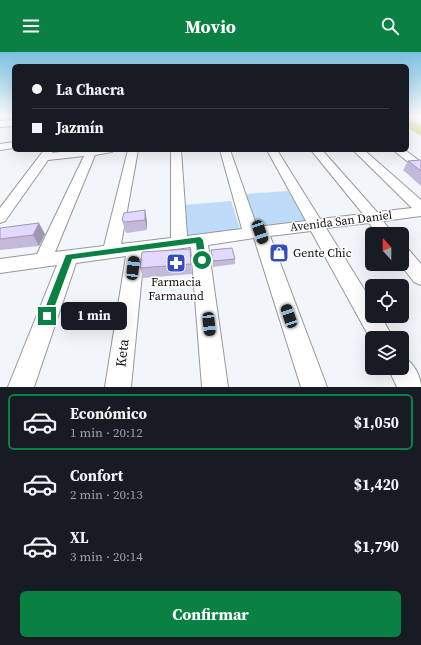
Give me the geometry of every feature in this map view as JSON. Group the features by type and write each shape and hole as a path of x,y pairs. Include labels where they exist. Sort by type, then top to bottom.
{"street":[{"path":"0,147 12,138"},
{"path":"0,218 46,153 66,152"},
{"path":"43,260 86,152"},
{"path":"110,252 133,152"},
{"path":"176,152 179,242"},
{"path":"226,152 314,387"},
{"path":"273,152 378,331"},
{"path":"318,152 380,227"},
{"path":"360,152 421,210"},
{"path":"401,152 421,167"},
{"name":"Avenida San Daniel","path":"0,266 421,210"},
{"path":"200,240 215,387"},
{"name":"Keta","path":"118,387 136,248"},
{"path":"21,387 69,257"},
{"path":"409,262 421,277"},
{"path":"404,375 411,387"}],"shaded area":[{"path":"288,191 306,222 254,226 243,194"},
{"path":"231,201 241,232 187,237 183,205"}],"building":[{"path":"421,160 421,171 408,161"},
{"path":"145,210 145,220 125,222 122,220 124,213"},
{"path":"39,223 33,235 0,239 0,228"},
{"path":"283,244 287,255 281,255 277,245"},
{"path":"232,248 235,259 213,261 211,250"},
{"path":"190,249 191,264 140,268 142,252"}],"place":[{"name":"Gente Chic","path":"279,253"},
{"name":"Farmacia Farmaund","path":"176,263"}],"route":[{"path":"47,316 69,257 200,240 202,260"}]}
